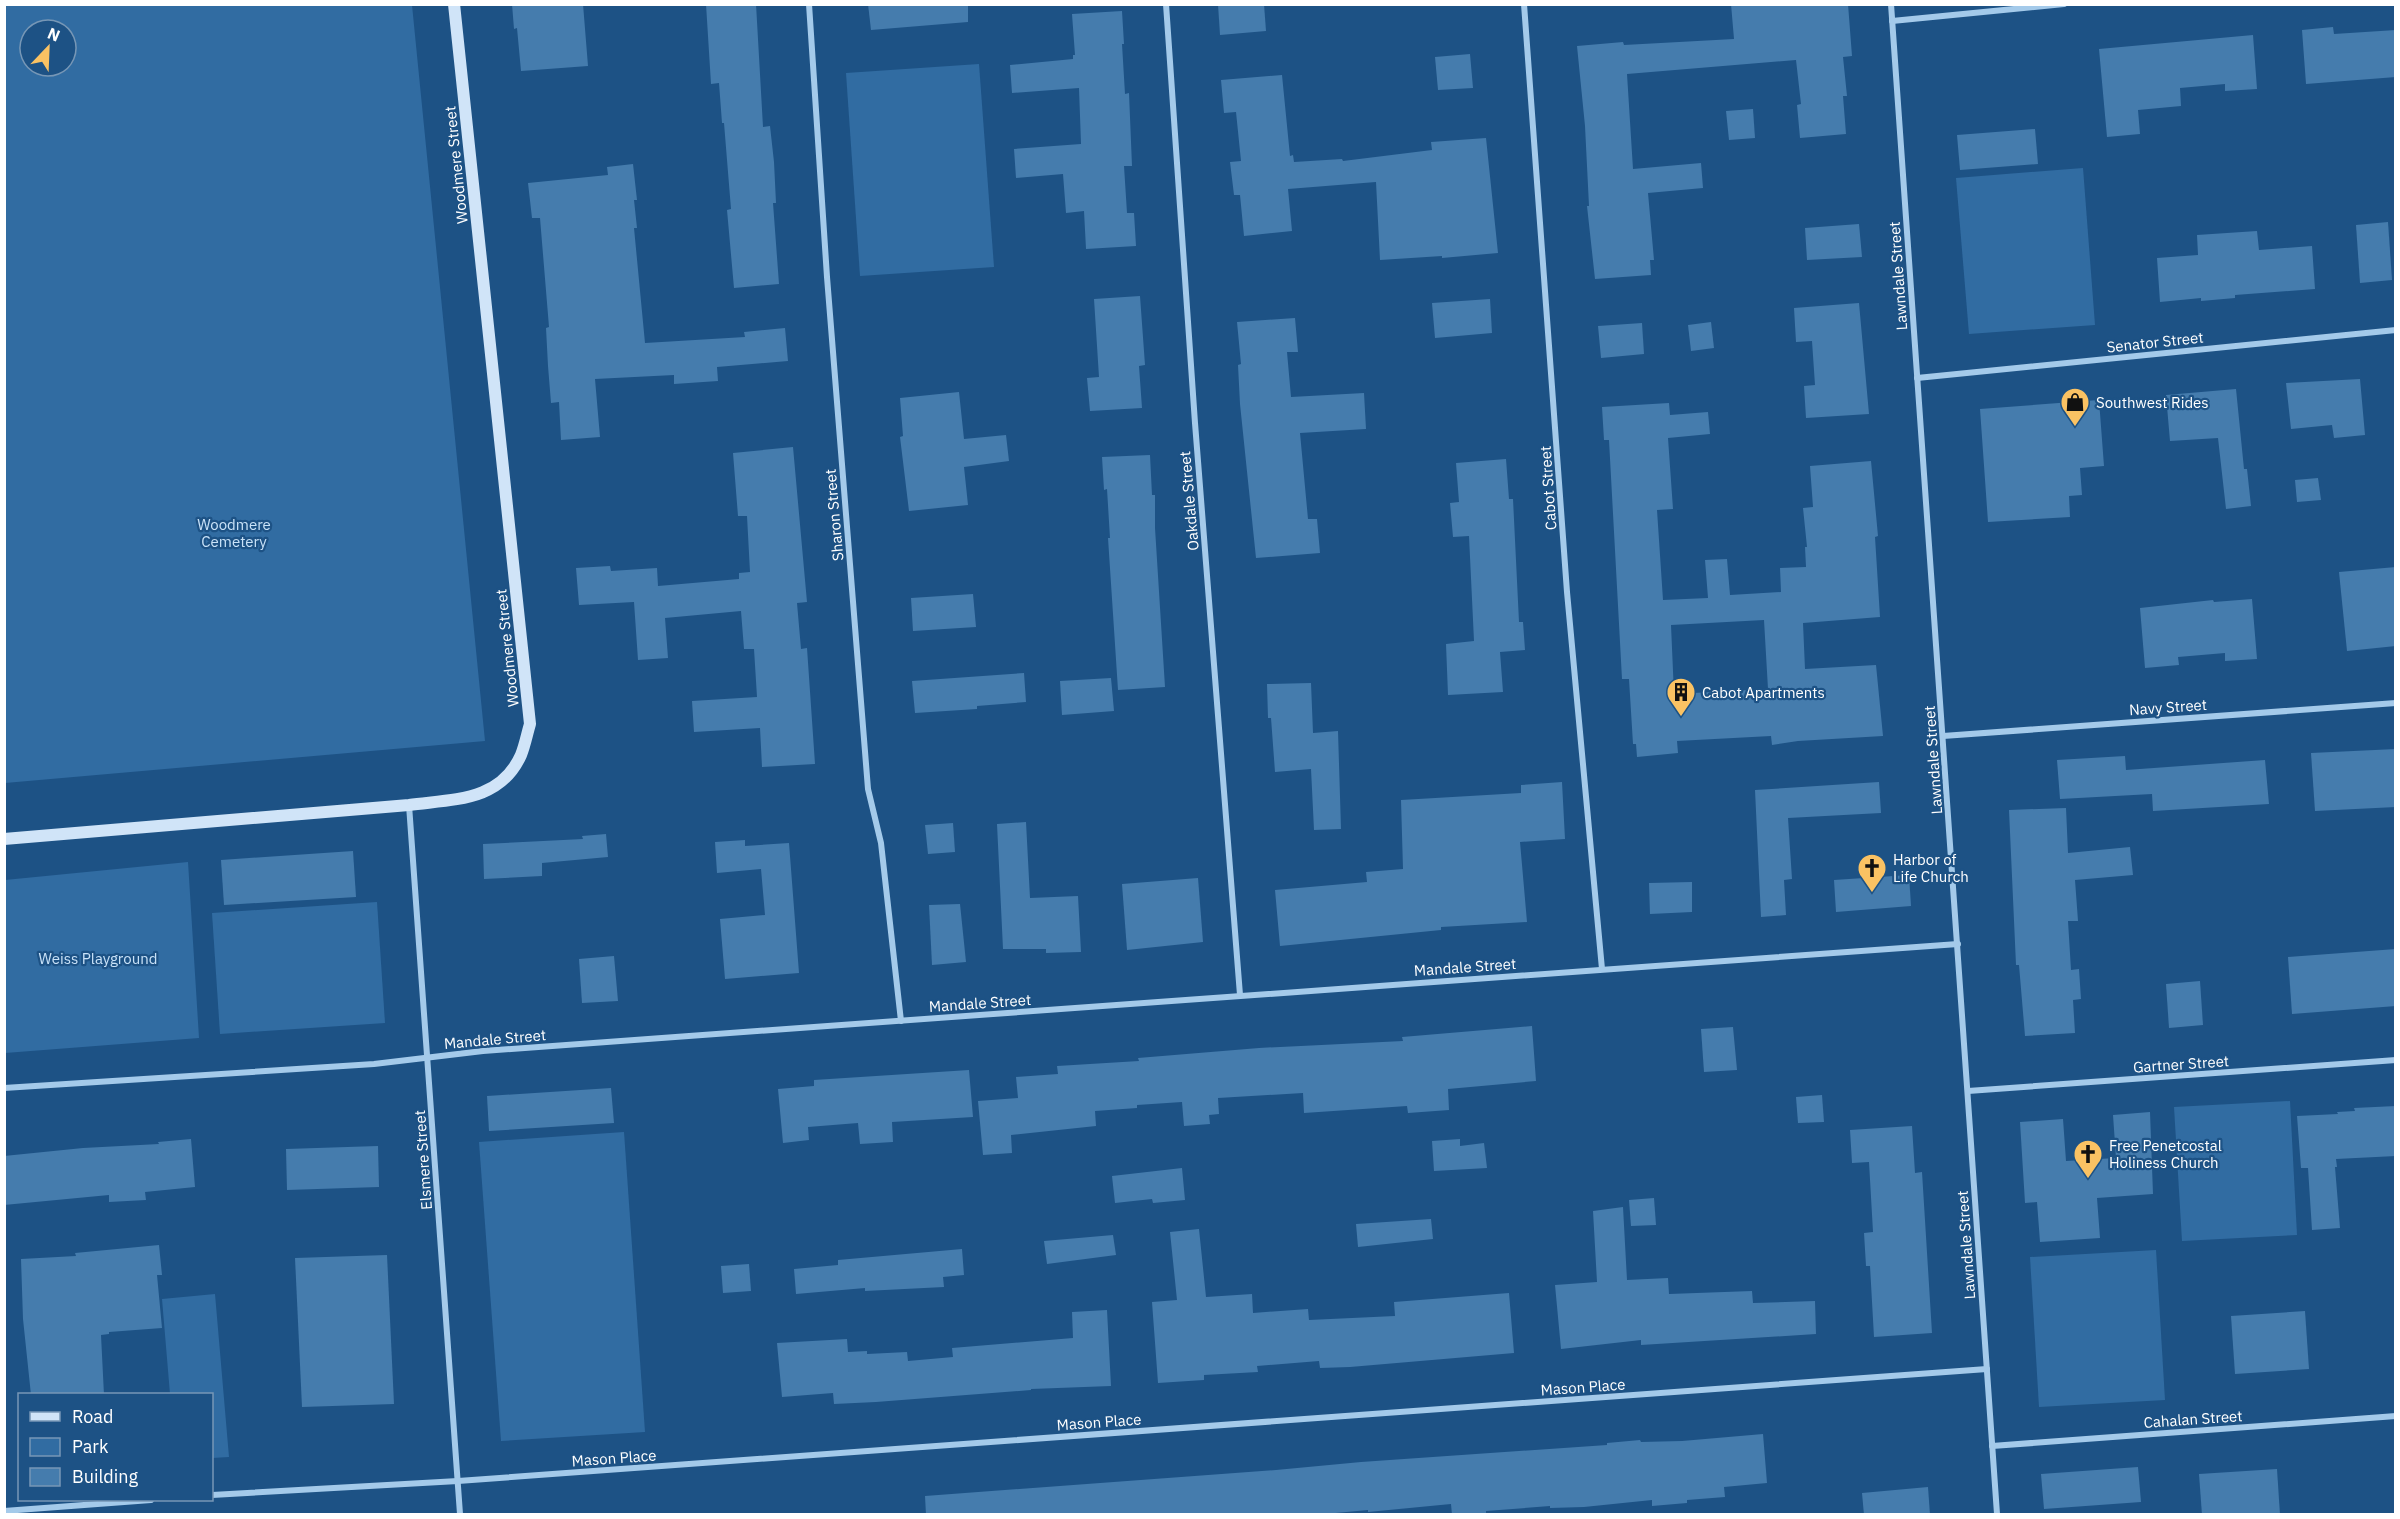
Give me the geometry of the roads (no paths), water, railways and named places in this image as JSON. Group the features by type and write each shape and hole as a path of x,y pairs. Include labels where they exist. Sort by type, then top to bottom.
{"street":[{"name":"Woodmere Street","path":"4,839 409,805 474,797 497,785 520,755 530,724 454,4"},
{"name":"Sharon Street","path":"809,4 827,277 867,789 881,843 901,1021"},
{"name":"Oakdale Street","path":"1166,4 1195,423 1240,995"},
{"name":"Cabot Street","path":"1524,4 1567,592 1602,969"},
{"name":"Lawndale Street","path":"1891,4 1997,1515"},
{"path":"1892,21 2064,4"},
{"name":"Senator Street","path":"1917,378 2396,330"},
{"name":"Navy Street","path":"1943,736 2396,703"},
{"name":"Elsmere Street","path":"409,805 460,1515"},
{"name":"Mandale Street","path":"4,1088 374,1064 483,1051 1958,944"},
{"name":"Gartner Street","path":"1968,1091 2396,1060"},
{"name":"Mason Place","path":"213,1495 458,1481 1987,1369"},
{"name":"Cahalan Street","path":"1992,1446 2396,1416"},
{"path":"4,1511 138,1501"}],"place":[{"name":"Southwest Rides","path":"2075,428"},
{"name":"Cabot Apartments","path":"1681,718"},
{"name":"Harbor of Life Church","path":"1872,894"},
{"name":"Free Penetcostal Holiness Church","path":"2088,1180"}],"park label":[{"name":"Woodmere Cemetery","path":"234,532"},
{"name":"Weiss Playground","path":"98,958"}]}
